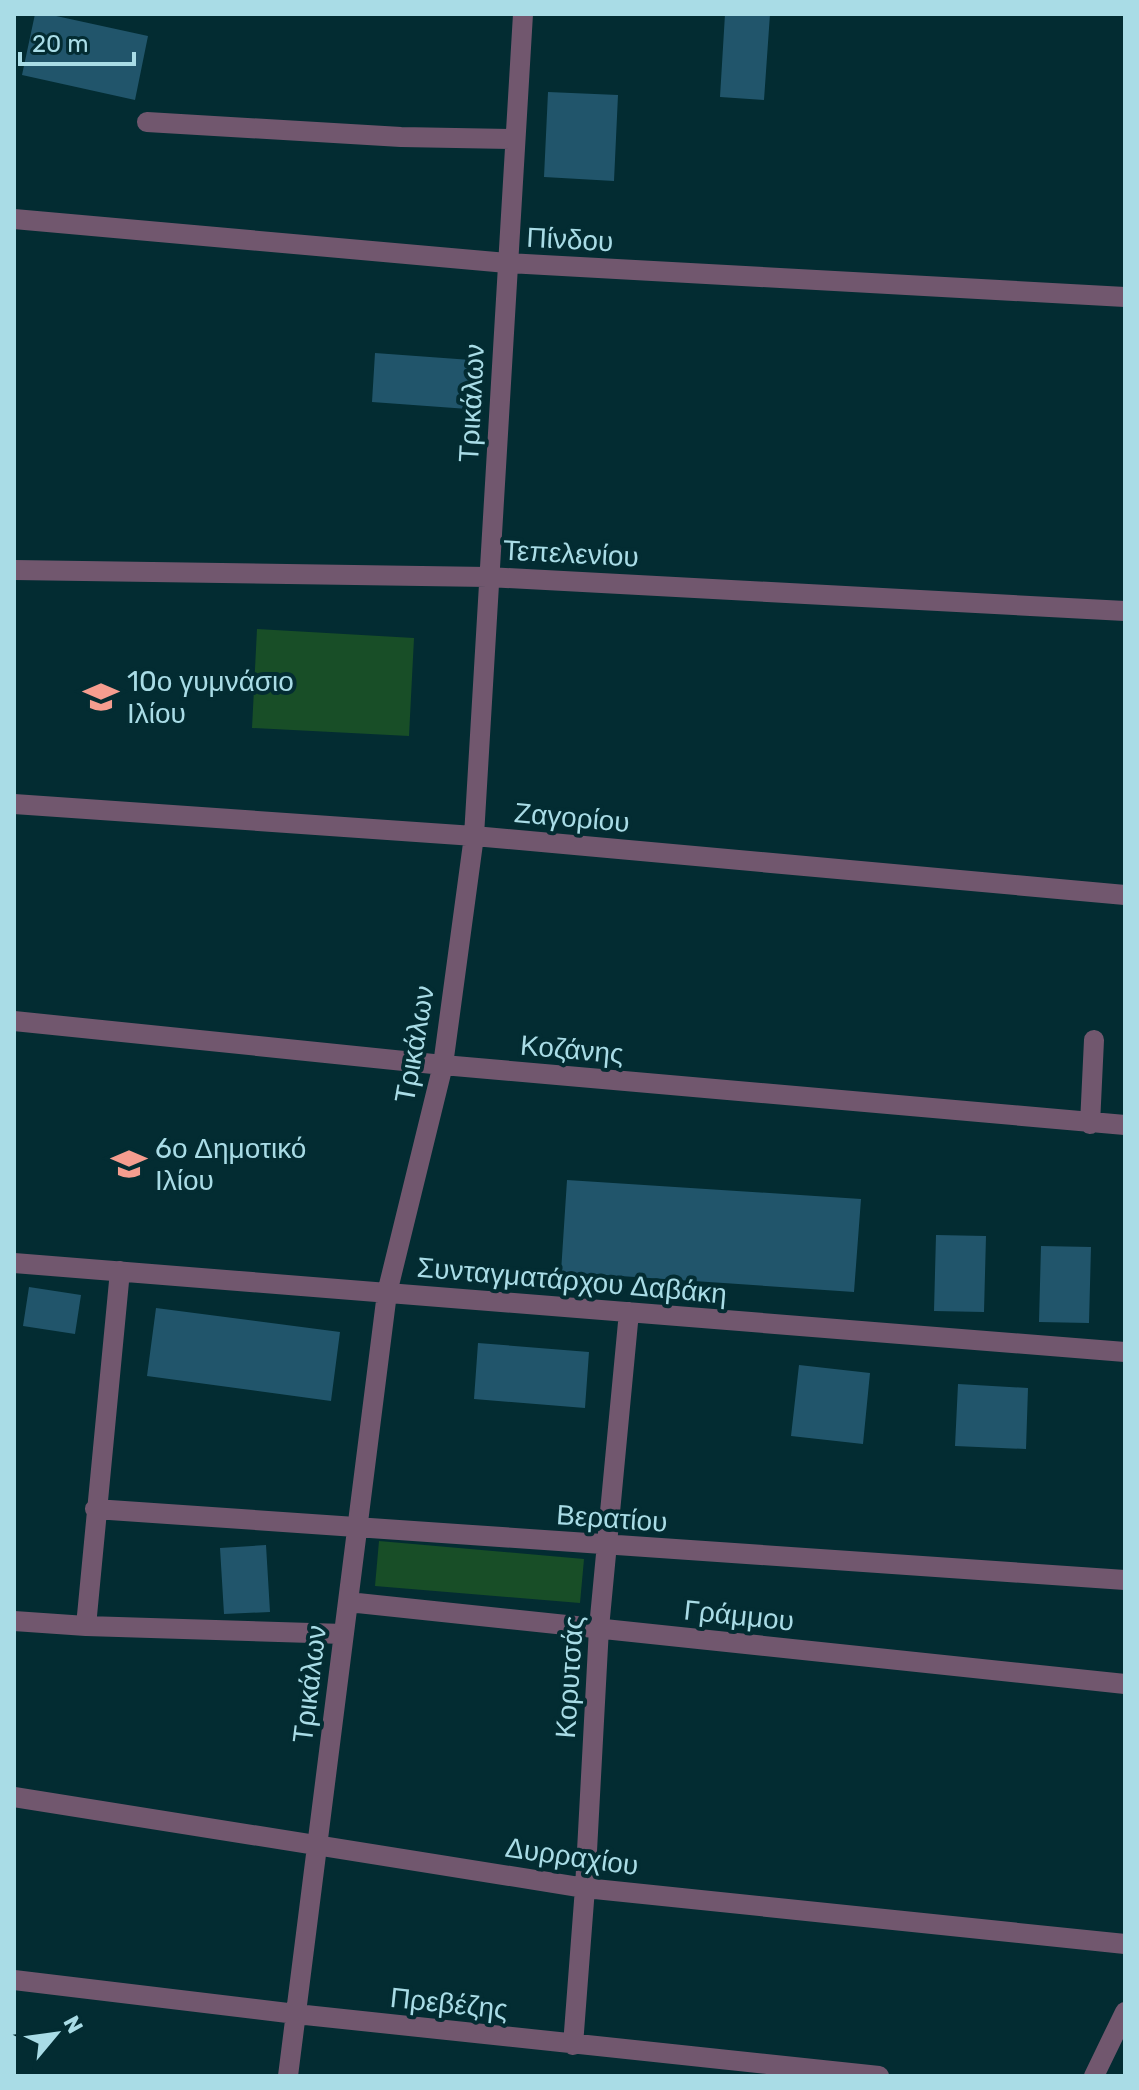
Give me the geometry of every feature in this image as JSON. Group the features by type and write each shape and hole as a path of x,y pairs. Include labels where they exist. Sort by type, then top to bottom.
{"street":[{"name":"Τρικάλων","path":"288,2076 387,1293 443,1065 474,836 523,14"},
{"path":"147,122 401,137 515,139"},
{"name":"Πίνδου","path":"14,219 507,263 1125,297"},
{"name":"Τεπελενίου","path":"14,570 488,577 1125,611"},
{"name":"Ζαγορίου","path":"14,804 474,836 1125,895"},
{"name":"Κοζάνης","path":"14,1021 443,1065 1125,1125"},
{"path":"1090,1124 1094,1040"},
{"name":"Συνταγματάρχου Δαβάκη","path":"14,1263 1125,1352"},
{"path":"86,1626 120,1271"},
{"name":"Κορυτσάς","path":"573,2045 599,1628 629,1312"},
{"name":"Βερατίου","path":"95,1509 1125,1580"},
{"name":"Γράμμου","path":"348,1602 1125,1684"},
{"path":"14,1621 344,1634"},
{"name":"Δυρραχίου","path":"14,1797 585,1888 1125,1944"},
{"name":"Πρεβέζης","path":"14,1980 573,2045 879,2076"},
{"path":"1094,2076 1125,2012"}],"green space":[{"path":"257,629 414,638 409,736 252,728"},
{"path":"379,1541 584,1559 580,1603 375,1586"}],"building":[{"path":"35,14 148,36 135,100 22,75"},
{"path":"725,14 770,14 764,100 720,97"},
{"path":"548,92 618,95 614,181 544,177"},
{"path":"375,353 471,360 468,409 372,402"},
{"path":"567,1180 861,1199 854,1292 561,1272"},
{"path":"936,1235 986,1236 984,1312 934,1311"},
{"path":"1041,1246 1091,1247 1089,1323 1039,1322"},
{"path":"29,1287 81,1295 75,1334 23,1326"},
{"path":"156,1308 340,1332 331,1401 147,1376"},
{"path":"478,1343 589,1352 585,1408 474,1399"},
{"path":"799,1365 870,1373 863,1444 791,1436"},
{"path":"958,1384 1028,1388 1026,1449 955,1446"},
{"path":"266,1545 270,1612 224,1614 220,1548"}],"place":[{"name":"10ο γυμνάσιο Ιλίου","path":"101,697"},
{"name":"6ο Δημοτικό Ιλίου","path":"129,1164"}]}
